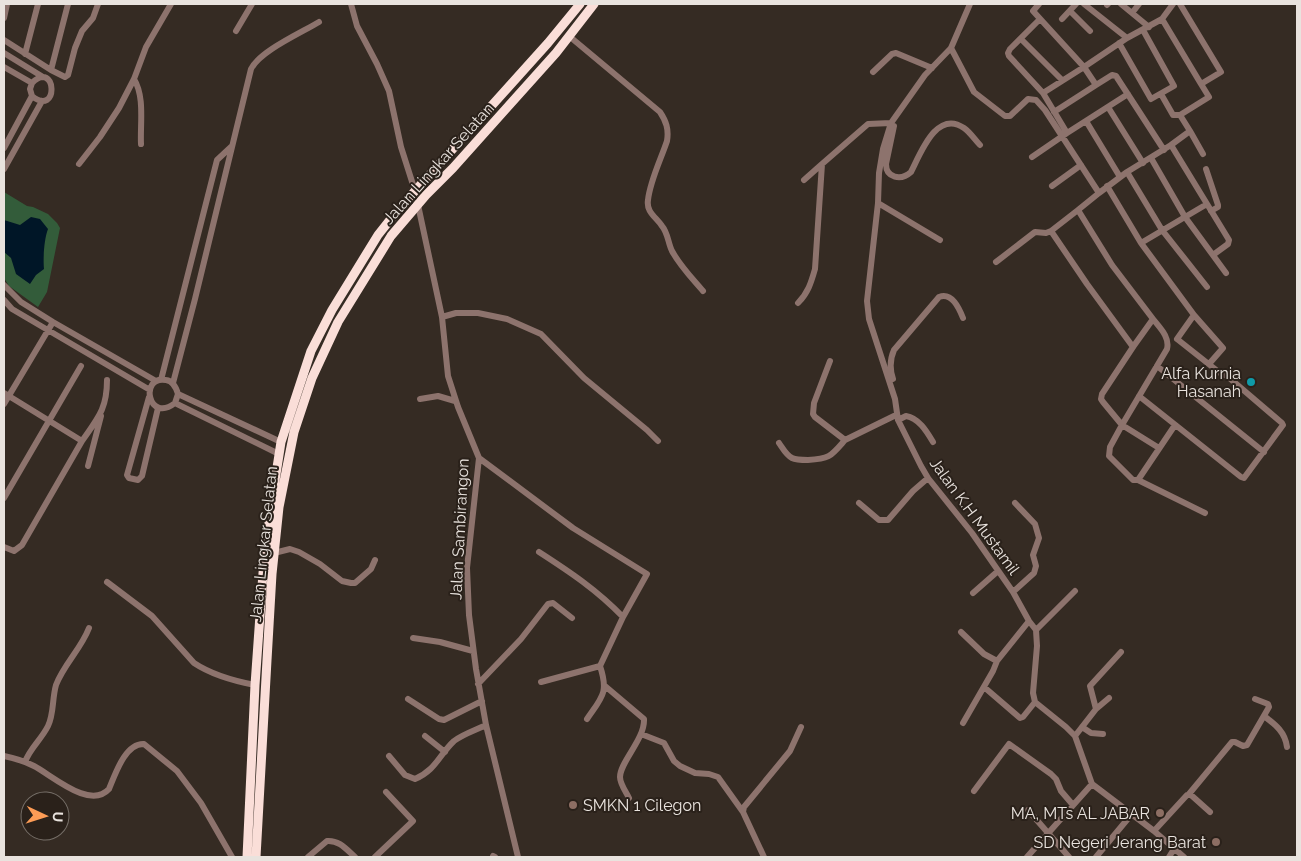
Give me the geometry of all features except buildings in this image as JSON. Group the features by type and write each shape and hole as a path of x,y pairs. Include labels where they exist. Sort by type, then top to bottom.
{"highway":[{"name":"Jalan Lingkar Selatan","path":"247,857 255,685 263,573 281,442 311,350 337,301 378,235 548,43 580,4"},
{"name":"Jalan Lingkar Selatan","path":"256,857 272,574 279,508 294,432 312,378 338,322 392,236 569,36 594,4"},
{"path":"463,138 472,147"},
{"path":"303,374 312,378"},
{"path":"263,573 272,574"}],"street":[{"path":"4,18 7,4"},
{"path":"25,54 38,4"},
{"path":"51,70 68,4"},
{"path":"4,40 65,77 68,75 75,48 82,31 92,18 98,4"},
{"path":"79,164 119,108 134,79 146,47 171,4"},
{"path":"236,30 252,4"},
{"path":"350,4 357,26 377,64 388,91 401,147 415,191"},
{"name":"Jalan K.H Mustamil","path":"970,4 951,48 932,68 891,123 880,161 878,203 867,301 896,405 897,418 928,478 972,533 1013,592 1036,630"},
{"path":"1039,4 1033,11 1084,67 1096,84"},
{"path":"1062,19 1076,4"},
{"path":"1084,4 1127,38"},
{"path":"1118,43 1150,100 1174,86 1146,28 1121,4"},
{"path":"1132,13 1139,4"},
{"path":"1043,93 1118,43 1162,19 1173,4"},
{"path":"1180,4 1221,70 1220,74 1201,84"},
{"path":"1070,11 1090,31"},
{"path":"1161,94 1173,115 1180,115 1209,97 1162,19"},
{"path":"1040,20 1010,49 1009,56 1043,93 1081,165 1099,193"},
{"path":"173,383 253,65 265,53 319,22"},
{"path":"569,36 660,112 664,118 669,132 651,189 648,207 651,214 663,226 678,262 703,291"},
{"path":"1021,39 1062,80"},
{"path":"951,48 968,84 980,98 1008,117 1026,100 1036,100 1065,134"},
{"path":"873,72 892,54 896,53 932,68"},
{"path":"4,54 45,78 53,87 52,94 42,101 4,169"},
{"path":"4,67 32,83"},
{"path":"1054,112 1096,84 1114,75 1164,150"},
{"path":"42,101 36,100 32,96 30,89 32,83 40,78 45,78"},
{"path":"134,79 140,95 141,144"},
{"path":"1032,157 1128,94"},
{"path":"4,148 32,96"},
{"path":"1108,107 1142,163"},
{"path":"896,115 886,164 886,170 889,175 900,178 911,172 929,136 937,128 946,124 954,124 964,128 980,145"},
{"path":"1180,115 1203,154"},
{"path":"1086,121 1120,177"},
{"path":"804,180 868,124 891,123"},
{"path":"996,262 1035,232 1046,233 1051,231 1107,186 1190,132"},
{"path":"158,408 142,476 138,480 128,478 127,474 149,393 158,381 217,160 233,145"},
{"path":"1171,145 1229,242 1213,255"},
{"path":"1151,158 1185,217 1226,273"},
{"path":"798,303 805,296 815,270 822,164"},
{"path":"1052,186 1081,165"},
{"path":"1206,169 1218,205 1218,207 1211,211"},
{"path":"1128,172 1162,230 1207,287"},
{"path":"1107,186 1141,243 1194,315 1223,348 1209,364"},
{"path":"878,203 940,240"},
{"path":"1141,243 1207,204"},
{"name":"Jalan Sambirangon","path":"418,205 442,317 448,376 455,401 479,458 468,568 469,615 478,684 486,726 518,857"},
{"path":"1078,210 1112,265 1153,319 1168,343 1167,349 1110,447 1109,456 1133,480 1138,480 1205,513"},
{"path":"1051,231 1086,284 1133,347"},
{"path":"4,285 21,302 53,322 158,381 167,380 173,383 177,388 178,394 175,403 164,409 158,408 152,403 149,393 12,309 4,300"},
{"path":"896,405 898,397 891,372 894,350 939,297 943,295 950,297 960,308 963,318"},
{"path":"442,317 456,313 478,313 523,325 540,334 584,378 658,441"},
{"path":"1168,343 1177,339 1194,315"},
{"path":"1153,319 1101,398 1122,425 1159,448"},
{"path":"4,404 6,394 53,322"},
{"path":"1139,396 1241,477 1246,477 1283,424 1228,376 1220,373 1177,339"},
{"path":"830,361 814,402 813,414 845,440"},
{"path":"4,498 81,366"},
{"path":"1157,366 1264,452"},
{"path":"88,466 107,394 107,380"},
{"path":"6,394 82,441"},
{"path":"178,394 281,442"},
{"path":"420,399 438,396 455,401"},
{"path":"175,403 279,454"},
{"path":"4,546 14,551 22,545 82,441 102,412"},
{"path":"778,443 793,459 824,459 829,457 845,440 906,416 915,419 926,430 933,442"},
{"path":"1138,480 1175,425"},
{"path":"254,442 259,432"},
{"path":"479,458 573,528 647,574 623,617 600,666 605,686 599,702 588,719"},
{"path":"859,503 879,520 888,520 913,491 928,478"},
{"path":"1013,592 1034,573 1036,566 1033,555 1039,538 1036,524 1015,503"},
{"path":"274,553 290,549 299,552 320,564 342,581 351,583 371,569 375,560"},
{"path":"539,552 582,580 605,598 623,617"},
{"path":"972,593 998,571"},
{"path":"107,582 152,616 201,668 223,677 255,685"},
{"path":"1076,591 1036,630 1037,646 1033,693 1035,702 1075,736 1092,784 1154,831 1184,857"},
{"path":"478,684 521,639 548,604 553,603 572,618"},
{"path":"963,723 997,660 1029,621"},
{"path":"25,762 32,748 42,738 49,724 54,692 64,668 75,654 89,628"},
{"path":"960,632 984,654 997,660"},
{"path":"413,638 440,642 474,651"},
{"path":"1096,709 1090,686 1121,652"},
{"path":"541,682 600,666"},
{"path":"605,686 643,717 645,723 621,772 622,785 629,798"},
{"path":"984,687 1021,718 1035,702"},
{"path":"1075,736 1096,709 1109,698"},
{"path":"408,699 438,719 444,720 482,701"},
{"path":"1154,831 1189,794 1232,742 1243,746 1247,745 1268,709 1268,704 1255,699"},
{"path":"1264,716 1280,728 1287,742 1287,747"},
{"path":"388,756 406,775 415,778 431,770 459,737 486,726"},
{"path":"1082,727 1091,733 1103,734"},
{"path":"743,812 744,807 790,751 801,728"},
{"path":"641,734 664,743 674,761 680,766 695,773 710,774 718,777 743,812 764,857"},
{"path":"425,736 445,752"},
{"path":"4,756 25,762 88,796 99,796 109,789 128,752 138,744 144,744 176,771 195,795 232,857"},
{"path":"974,791 1009,744 1056,778 1061,791 1074,805"},
{"path":"1026,857 1092,784"},
{"path":"374,857 413,821 386,792"},
{"path":"1189,794 1210,812"},
{"path":"1028,810 1069,857"},
{"path":"1096,857 1131,815"},
{"path":"310,857 327,841 340,844 354,857"},
{"path":"1169,857 1174,848"}],"green space":[{"path":"4,192 27,206 48,214 60,228 47,292 38,307 9,286 4,278"}],"water":[{"path":"31,217 40,219 48,229 44,249 44,269 36,275 30,284 16,274 11,258 4,252 4,220 20,225"}],"place":[{"name":"Alfa Kurnia Hasanah","path":"1251,382"},
{"name":"SMKN 1 Cilegon","path":"573,805"},
{"name":"MA, MTs AL JABAR","path":"1160,813"},
{"name":"SD Negeri Jerang Barat","path":"1216,842"}]}
